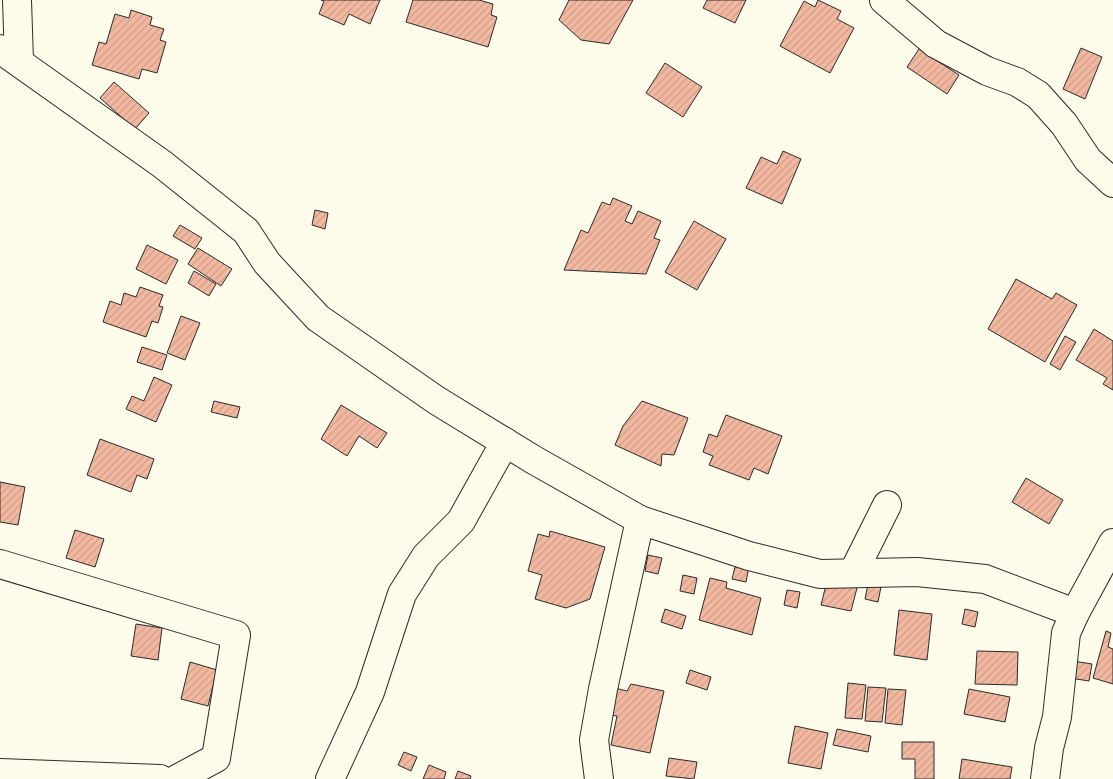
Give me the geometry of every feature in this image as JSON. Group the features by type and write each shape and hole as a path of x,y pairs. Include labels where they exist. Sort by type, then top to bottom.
{"street":[{"path":"17,0 9,55 162,164 246,231 267,263 318,318 436,400 505,442 640,520 749,556 820,574 918,572 985,579 1075,612"},
{"path":"884,0 936,44 987,71 1017,82 1038,95 1064,124 1088,160 1113,182"},
{"path":"330,779 370,692 402,594 426,556 461,521 505,442"},
{"path":"853,573 887,505"},
{"path":"599,779 594,740 603,689 640,520"},
{"path":"1045,779 1049,748 1057,717 1066,633 1075,612 1113,543"},
{"path":"0,564 236,634 216,758 177,779"},
{"path":"0,773 160,779"}],"building":[{"path":"321,0 380,0 370,24 349,14 344,25 319,14 324,1"},
{"path":"413,0 479,0 493,4 491,15 497,17 488,47 406,22"},
{"path":"569,0 633,0 609,44 581,40 559,20"},
{"path":"707,0 746,0 735,23 703,8"},
{"path":"818,0 841,11 837,19 854,28 830,73 780,46 804,1 815,7"},
{"path":"131,10 152,17 150,25 164,29 160,40 166,42 157,73 142,69 139,79 92,65 99,42 106,44 115,14 129,18"},
{"path":"1081,48 1102,57 1085,99 1063,89"},
{"path":"919,49 959,75 947,94 907,67"},
{"path":"665,63 702,87 683,117 646,93"},
{"path":"114,82 149,113 135,129 100,98"},
{"path":"783,151 801,159 782,204 746,188 761,157 777,164"},
{"path":"613,198 632,206 625,221 632,224 638,211 661,221 654,238 660,240 646,274 564,270 581,230 588,233 602,202 610,205"},
{"path":"315,210 328,213 325,229 312,225"},
{"path":"694,221 726,239 697,290 665,272"},
{"path":"180,225 202,238 195,249 173,236"},
{"path":"147,245 178,260 166,284 136,269"},
{"path":"198,248 232,269 221,286 188,264"},
{"path":"194,271 216,284 209,296 188,283"},
{"path":"1016,279 1052,299 1056,293 1077,305 1045,362 988,329"},
{"path":"140,287 163,295 159,306 163,307 158,323 152,321 146,337 103,322 110,301 121,305 124,293 136,297"},
{"path":"181,316 200,323 185,360 167,353"},
{"path":"1094,329 1113,341 1113,390 1103,384 1107,378 1076,360"},
{"path":"1065,336 1076,342 1060,370 1050,364"},
{"path":"142,347 167,355 162,370 137,362"},
{"path":"154,377 172,385 156,422 126,409 132,396 144,401"},
{"path":"214,401 240,407 237,418 211,412"},
{"path":"642,401 688,418 674,455 662,454 661,466 615,445 623,426"},
{"path":"341,405 387,433 377,448 359,436 347,456 321,439"},
{"path":"726,415 782,436 768,474 754,468 749,480 709,465 713,456 703,452 709,434 717,437"},
{"path":"100,439 154,459 147,479 137,475 131,492 87,475"},
{"path":"1026,478 1063,500 1049,524 1012,502"},
{"path":"0,482 25,487 18,525 0,522"},
{"path":"75,530 104,539 95,567 66,558"},
{"path":"550,531 605,547 590,599 566,608 535,599 542,575 528,571 538,534 549,537"},
{"path":"648,555 662,558 658,574 645,571"},
{"path":"736,563 749,566 746,582 732,579"},
{"path":"683,575 697,578 694,594 680,591"},
{"path":"710,578 727,582 726,588 761,598 752,635 699,620"},
{"path":"827,581 857,588 851,611 821,605"},
{"path":"868,584 881,587 878,602 865,599"},
{"path":"787,590 800,592 797,608 784,605"},
{"path":"665,609 686,616 682,629 661,622"},
{"path":"965,609 978,612 975,627 962,624"},
{"path":"899,610 932,614 927,660 894,655"},
{"path":"136,624 162,628 158,660 131,656"},
{"path":"1106,631 1111,633 1108,647 1113,649 1113,684 1093,678"},
{"path":"977,651 1018,652 1017,685 975,684"},
{"path":"1073,661 1092,664 1089,681 1070,678"},
{"path":"190,662 217,670 208,706 181,699"},
{"path":"690,670 711,677 707,690 686,683"},
{"path":"848,683 866,685 862,719 845,718"},
{"path":"631,684 664,691 650,753 611,745 617,716 610,715 615,688 627,691"},
{"path":"868,687 886,688 882,722 865,721"},
{"path":"888,689 906,690 902,725 885,723"},
{"path":"969,689 1010,697 1005,722 964,714"},
{"path":"795,726 828,733 821,769 788,763"},
{"path":"837,729 871,736 868,752 833,745"},
{"path":"902,742 934,742 934,779 915,779 915,759 902,759"},
{"path":"404,752 417,757 411,771 398,765"},
{"path":"669,758 697,762 694,779 666,776"},
{"path":"962,759 1012,767 1010,779 959,779"},
{"path":"429,765 446,772 444,779 423,779"},
{"path":"458,771 471,776 470,779 455,779"}]}
